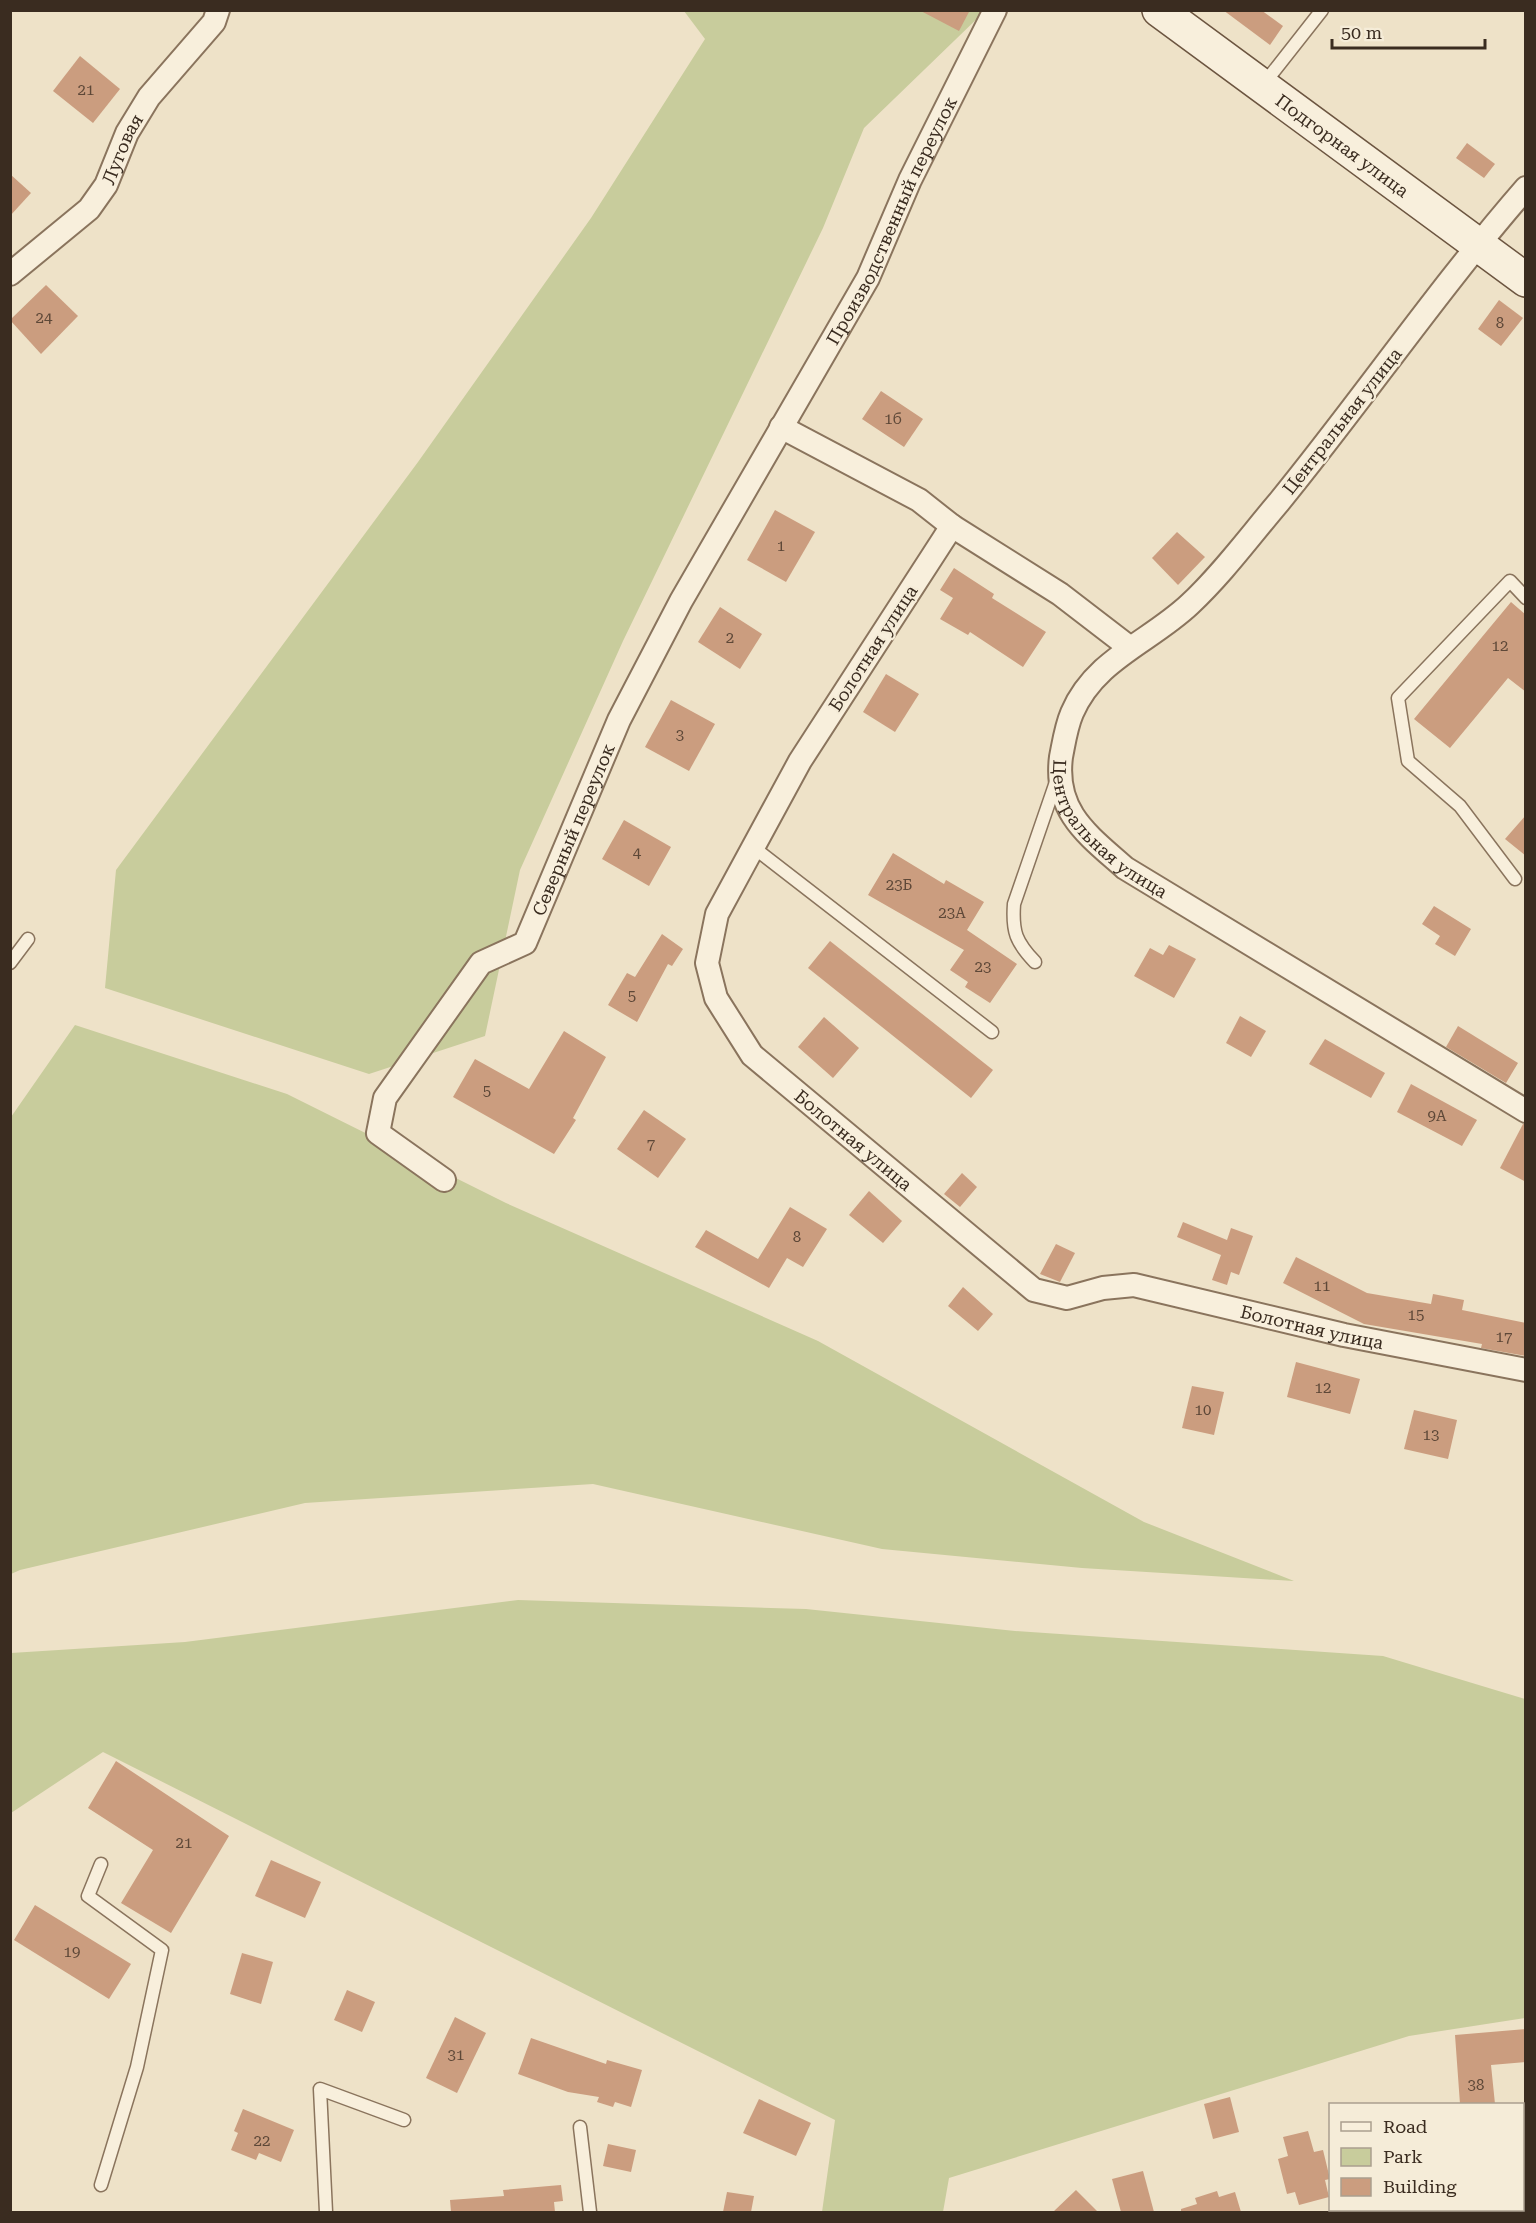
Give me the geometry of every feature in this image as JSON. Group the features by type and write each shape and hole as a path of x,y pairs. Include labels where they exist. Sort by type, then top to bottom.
{"street":[{"name":"Луговая","path":"10,274 89,209 106,185 127,133 149,97 214,21 218,10"},
{"name":"Производственный переулок","path":"781,426 868,278 910,180 995,10"},
{"name":"Подгорная улица","path":"1159,10 1526,280"},
{"name":"Центральная улица","path":"1526,188 1478,244 1318,454 1214,581 1187,607 1129,647 1088,684 1072,713 1064,740 1059,772 1065,804 1080,827 1125,868 1526,1111"},
{"path":"781,426 919,500 952,526 1060,594 1129,647"},
{"name":"Северный переулок","path":"444,1180 378,1133 385,1098 482,963 525,944 619,720 681,601 781,426"},
{"name":"Болотная улица","path":"952,526 800,761 717,914 707,963 716,998 752,1055 1034,1290 1067,1298 1103,1288 1134,1285 1344,1335 1526,1370"}],"lane":[{"path":"1262,86 1322,10"},
{"path":"1515,879 1460,806 1408,762 1398,698 1510,581 1526,598"},
{"path":"1035,962 1020,946 1012,924 1014,904 1059,772"},
{"path":"753,847 992,1032"},
{"path":"10,963 28,939"},
{"path":"100,2185 137,2067 162,1950 88,1896 101,1864"},
{"path":"326,2212 320,2089 404,2120"},
{"path":"580,2127 590,2212"}],"green space":[{"path":"684,11 985,11 864,128 823,228 623,641 520,870 485,1036 369,1074 105,988 116,870 418,462 591,218 705,39"},
{"path":"75,1025 287,1094 506,1203 818,1341 1144,1522 1294,1581 1082,1568 882,1549 593,1484 305,1503 11,1574 11,1117"},
{"path":"518,1600 806,1609 1015,1631 1383,1656 1525,1699 1525,2018 1409,2036 949,2178 943,2212 822,2212 835,2120 103,1752 11,1813 11,1653 185,1642"}],"building":[{"path":"919,10 970,10 959,31"},
{"path":"1223,10 1261,10 1283,26 1270,45"},
{"path":"80,56 120,89 93,123 53,91"},
{"path":"1467,143 1495,164 1484,178 1456,158"},
{"path":"10,174 31,193 10,216"},
{"path":"46,285 78,316 41,354 10,320"},
{"path":"1499,300 1523,318 1501,346 1478,329"},
{"path":"881,391 923,419 904,447 862,419"},
{"path":"775,510 815,532 786,582 747,560"},
{"path":"1177,532 1205,557 1178,585 1152,558"},
{"path":"954,568 994,594 992,598 1046,632 1023,667 970,632 968,635 940,619 953,598 940,590"},
{"path":"1511,602 1526,615 1526,692 1508,678 1450,748 1414,719"},
{"path":"720,607 762,634 740,669 698,642"},
{"path":"886,674 919,694 895,732 863,712"},
{"path":"671,700 715,724 689,771 645,747"},
{"path":"1526,815 1526,856 1505,839"},
{"path":"624,820 671,847 649,886 602,859"},
{"path":"893,853 944,884 946,880 984,902 967,930 1017,964 990,1003 965,987 968,982 950,970 964,950 868,895"},
{"path":"1434,906 1471,929 1455,956 1435,944 1440,936 1422,924"},
{"path":"662,934 683,949 672,966 668,964 637,1022 608,1005 627,973 635,977"},
{"path":"830,941 993,1070 971,1098 808,968"},
{"path":"1169,945 1196,959 1174,998 1134,976 1150,948 1163,955"},
{"path":"1240,1016 1266,1031 1251,1057 1226,1043"},
{"path":"824,1017 859,1048 833,1078 798,1047"},
{"path":"1458,1026 1518,1063 1506,1083 1446,1047"},
{"path":"564,1031 606,1057 573,1118 576,1120 554,1154 453,1097 475,1059 529,1089"},
{"path":"1325,1039 1385,1073 1371,1098 1309,1064"},
{"path":"1411,1084 1477,1120 1462,1146 1397,1112"},
{"path":"644,1110 686,1139 658,1178 617,1149"},
{"path":"1523,1124 1526,1124 1526,1182 1500,1168"},
{"path":"962,1173 977,1187 960,1207 944,1194"},
{"path":"869,1191 902,1221 883,1243 849,1215"},
{"path":"790,1207 827,1229 803,1267 787,1258 769,1288 695,1247 706,1230 758,1259"},
{"path":"1183,1222 1227,1240 1231,1228 1253,1236 1239,1275 1231,1272 1227,1285 1212,1280 1221,1255 1177,1237"},
{"path":"1056,1244 1075,1253 1060,1282 1040,1274"},
{"path":"1296,1257 1367,1293 1431,1304 1433,1294 1464,1300 1462,1310 1526,1323 1526,1356 1481,1348 1482,1344 1364,1324 1283,1283"},
{"path":"963,1287 993,1314 978,1331 948,1306"},
{"path":"1296,1362 1360,1379 1350,1414 1287,1397"},
{"path":"1192,1386 1224,1392 1214,1435 1182,1428"},
{"path":"1414,1410 1457,1420 1448,1459 1404,1449"},
{"path":"116,1761 229,1836 171,1933 121,1903 153,1850 88,1808"},
{"path":"271,1860 321,1882 305,1918 255,1896"},
{"path":"35,1905 131,1964 109,1999 14,1940"},
{"path":"242,1953 273,1962 261,2004 230,1994"},
{"path":"347,1990 375,2002 362,2032 334,2020"},
{"path":"455,2017 486,2033 457,2093 426,2078"},
{"path":"1526,2029 1526,2062 1491,2065 1495,2103 1460,2103 1455,2035"},
{"path":"531,2038 606,2064 607,2060 642,2070 631,2107 615,2102 613,2107 597,2102 599,2097 568,2092 518,2074"},
{"path":"1230,2097 1239,2132 1213,2139 1204,2104"},
{"path":"759,2099 811,2123 796,2156 743,2133"},
{"path":"243,2109 294,2130 281,2162 259,2153 256,2160 231,2150 238,2133 234,2131"},
{"path":"1308,2131 1314,2152 1323,2150 1329,2175 1329,2179 1325,2180 1329,2197 1299,2205 1295,2192 1287,2194 1278,2159 1288,2156 1283,2137"},
{"path":"608,2144 636,2150 631,2172 603,2166"},
{"path":"1143,2171 1154,2212 1121,2212 1112,2179"},
{"path":"561,2185 563,2201 554,2202 555,2212 451,2212 450,2200 504,2196 503,2190"},
{"path":"1076,2190 1098,2212 1053,2212"},
{"path":"1217,2191 1219,2197 1235,2192 1241,2212 1181,2212 1181,2209 1197,2204 1195,2198"},
{"path":"727,2192 754,2196 751,2212 723,2212"}]}
